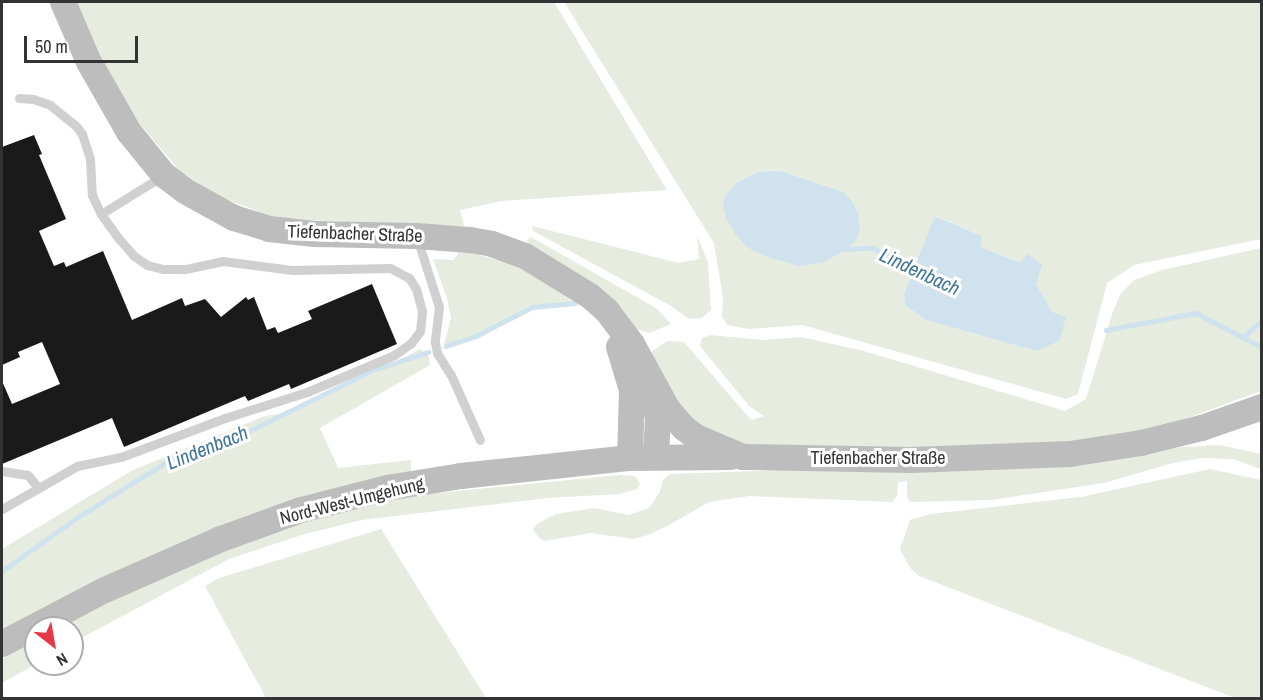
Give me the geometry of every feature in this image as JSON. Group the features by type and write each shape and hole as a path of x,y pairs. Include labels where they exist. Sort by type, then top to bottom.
{"main road":[{"name":"Tiefenbacher Straße","path":"63,2 111,104 129,132 164,175 210,207 257,226 315,234 416,236 492,244 525,256 573,285 607,312 632,345 667,408 684,428 696,437 743,457 911,460 1070,454 1141,443 1202,428 1262,407"},
{"name":"Tiefenbacher Straße","path":"573,285 604,321 626,361 632,390 630,458"},
{"name":"Tiefenbacher Straße","path":"649,377 658,418 656,458"},
{"name":"Nord-West-Umgehung","path":"2,644 105,590 221,539 301,510 387,488 450,477 630,458 743,457"}],"lane":[{"path":"2,509 76,466 121,457 214,422 307,392 394,355 411,343 422,324 422,311 416,289 408,278 397,270 375,266 292,270 231,261 184,269 163,269 147,265 134,256 101,214 93,195 86,145 76,126 50,105 33,99 19,98"},
{"path":"101,214 164,175"},
{"path":"416,236 439,307 435,342 437,353 451,375 480,440"},
{"path":"2,471 28,475 38,488"}],"shaded area":[{"path":"77,2 554,2 667,190 501,201 460,210 464,226 278,219 215,195 179,170 122,103"},
{"path":"564,2 1261,2 1261,239 1134,265 1107,283 1078,394 1066,399 802,325 749,329 727,325 722,317 723,298 714,243","holes":["936,216 982,236 979,247 1020,263 1036,284 1052,313 1036,351 926,320 905,305 904,294"]},
{"path":"532,226 679,263 699,259 697,236 708,262 711,310 702,318 689,319 671,306 533,231"},
{"path":"531,237 656,308 671,324 649,333 630,327 557,263 526,241"},
{"path":"1261,248 1261,391 1161,428 1068,442 897,450 749,446 707,433 682,417 651,352 667,341 684,342 751,420 764,416 749,406 700,346 702,338 710,335 764,340 801,337 864,351 1065,411 1086,399 1113,311 1121,293 1134,280 1162,270"},
{"path":"460,250 524,267 577,305 533,309 477,338 443,349 451,318 447,298 433,259 454,260"},
{"path":"420,349 429,357 430,365 320,428 338,468 411,460 411,478 56,616 24,616 24,628 2,637 2,549 133,470 265,416 290,412 381,370"},
{"path":"1220,445 1261,454 1261,469 1233,459 1202,458 1173,463 1104,483 992,500 910,502 907,497 907,481 898,482 897,496 892,502 749,496 709,502 669,525 633,539 591,533 545,541 539,538 533,529 538,523 556,514 595,508 628,515 649,508 660,492 663,480 670,474 1105,459 1183,447"},
{"path":"1210,469 1261,480 1261,698 1235,698 919,576 910,568 900,549 910,520 931,514 1081,497"},
{"path":"619,475 635,476 640,484 637,489 620,494 547,498 362,520 305,534 229,559 84,637 84,616 82,616 227,546 309,519 417,495"},
{"path":"381,529 486,698 266,698 205,586 219,578"},
{"path":"24,645 24,671 2,683 2,659"}],"water":[{"path":"780,171 843,192 852,201 858,214 860,229 856,240 844,251 824,262 799,266 764,256 747,247 735,234 727,220 723,207 725,196 736,183 758,172"},
{"path":"935,216 982,236 980,247 1020,263 1027,254 1042,265 1036,284 1052,312 1066,317 1059,341 1036,351 926,320 905,305 904,294"}],"building":[{"path":"34,135 42,154 39,155 66,219 39,231 54,266 64,262 66,267 103,251 132,320 182,298 185,306 205,299 221,317 246,297 248,300 254,297 267,330 275,327 278,333 312,319 308,311 372,284 397,344 291,389 289,384 248,401 245,396 124,447 112,418 2,464 2,381 12,404 60,384 42,342 18,352 20,357 2,365 2,147"}],"waterway":[{"name":"Lindenbach","path":"839,249 873,248 921,271"},
{"name":"Lindenbach","path":"446,346 476,336 532,307 575,303"},
{"name":"Lindenbach","path":"1106,330 1196,313 1262,347"},
{"path":"1244,336 1262,321"},
{"name":"Lindenbach","path":"2,571 78,517 171,459 225,443 373,370 428,352"}]}
